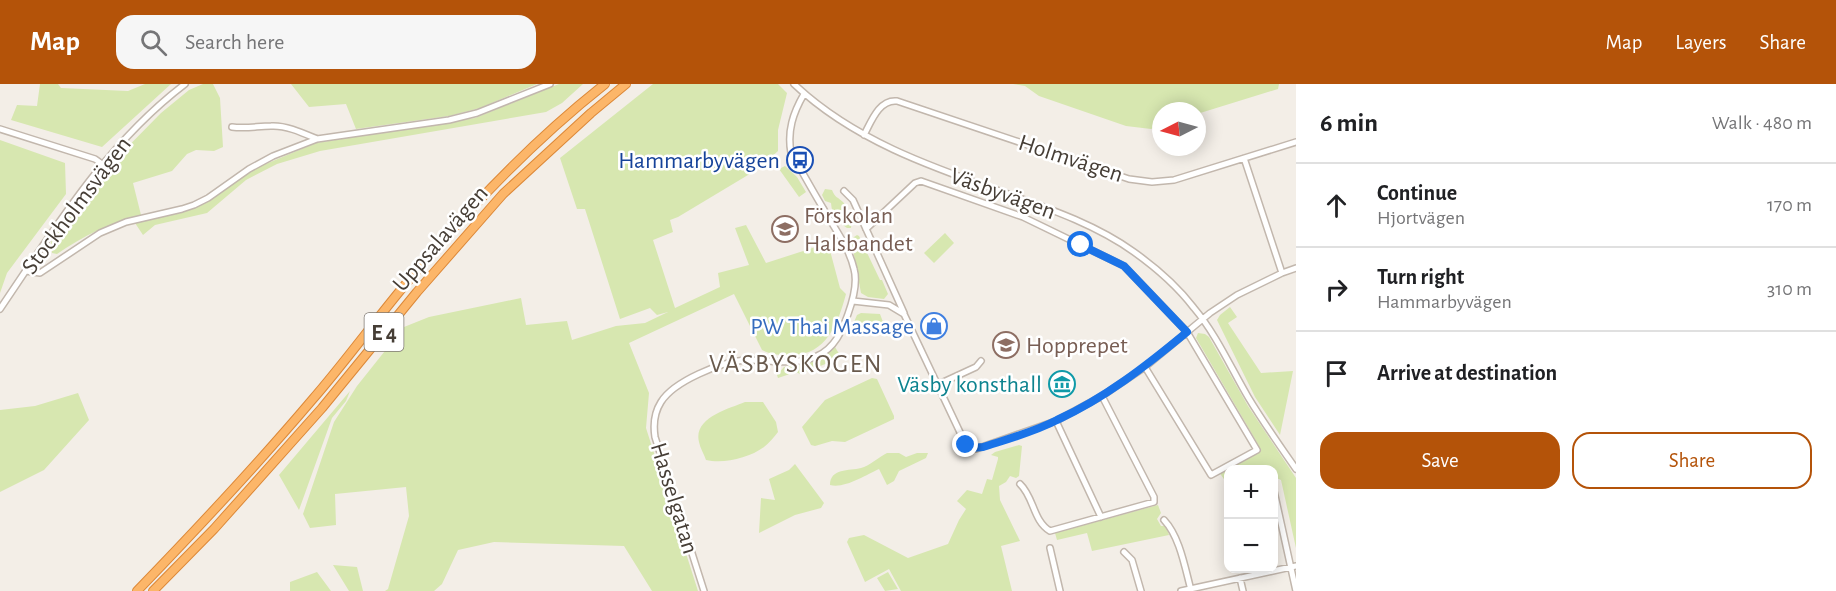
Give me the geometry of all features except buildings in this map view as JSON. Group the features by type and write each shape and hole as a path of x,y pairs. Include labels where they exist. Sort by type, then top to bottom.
{"highway":[{"name":"Uppsalavägen","path":"137,591 207,520 313,399 410,279 492,186 583,101 605,84"},
{"name":"Uppsalavägen","path":"153,591 214,529 322,408 417,292 503,194 591,112 626,84"}],"street":[{"name":"Stockholmsvägen","path":"0,309 77,196 102,164 131,132 185,84"},
{"path":"26,271 40,273 85,241 113,227 194,205 273,156 317,139 449,120 477,113 550,84"},
{"name":"Väsbyvägen","path":"794,84 836,118 876,142 948,173 1085,224 1134,252 1171,283 1194,308 1261,418 1296,469"},
{"name":"Hasselgatan","path":"704,591 655,437 654,417 657,408 668,392 678,385 725,364 759,360 793,363 819,355 834,344 843,329 853,301 855,272 849,252 791,153 789,128 793,114 804,94"},
{"name":"Holmvägen","path":"864,135 881,105 891,100 934,112 1130,179 1152,182 1174,180 1296,142"},
{"path":"232,127 274,126 317,139"},
{"path":"0,129 95,159 102,164"},
{"path":"1244,159 1282,273"},
{"path":"866,229 915,183 921,181 1023,217 1124,266 1187,332 1257,450 1211,475 1145,367"},
{"path":"844,191 853,200 937,386 966,445 972,448 983,447 1056,421 1102,396 1145,367 1202,319 1237,295 1296,268"},
{"path":"853,301 889,305 904,314"},
{"path":"937,386 976,367 981,361"},
{"path":"1020,484 1026,489 1042,526 1050,531 1154,502 1154,497 1102,396"},
{"path":"1056,421 1101,517"},
{"path":"1278,506 1294,567 1296,591"},
{"path":"1164,520 1183,558 1191,590"},
{"path":"1050,548 1060,591"},
{"path":"1124,552 1132,560 1141,591"},
{"path":"1181,591 1294,567"},
{"path":"1240,578 1243,591"}],"green space":[{"path":"40,84 58,84 61,88 128,91 145,84 171,84 102,147 11,120 17,105 37,106"},
{"path":"203,84 213,84 220,98 223,147 214,151 196,150 187,154 172,171 133,183 141,215 97,231 57,254 52,253 51,242 95,180 161,113 189,90"},
{"path":"291,84 537,84 480,108 449,116 356,129 346,104 309,107"},
{"path":"559,84 583,84 562,103 546,112 320,151 277,164 246,180 207,213 155,225 143,235 135,223 181,213 198,206 256,168 316,143 475,118"},
{"path":"653,84 778,84 787,93 778,130 778,151 758,169 670,220 673,232 653,240 675,308 720,287 718,273 749,265 735,228 746,225 766,263 828,243 840,288 846,294 839,316 828,336 813,350 802,354 779,355 762,350 734,294 629,343 649,393 646,428 698,591 652,591 624,546 494,542 458,550 442,584 434,591 385,591 388,589 409,516 406,487 335,494 336,525 310,528 303,514 334,422 357,386 404,327 429,317 521,298 526,325 567,321 572,340 616,326 645,323 668,312 657,315 650,308 620,319 585,209 577,209 560,158"},
{"path":"1013,84 1279,84 1278,89 1206,111 1206,102 1152,102 1151,129 1126,126 1039,96 1025,86"},
{"path":"0,140 65,163 66,194 7,273 0,293"},
{"path":"785,166 797,177 806,192 799,197 779,169"},
{"path":"825,189 832,190 845,205 851,228 847,228 836,218 831,203 825,201 822,195"},
{"path":"945,233 954,243 934,263 924,253"},
{"path":"857,235 888,294 884,299 868,297 861,293 851,239"},
{"path":"1230,307 1237,317 1228,323 1261,373 1293,371 1280,435 1255,397 1217,320"},
{"path":"861,313 880,314 883,322 881,326 869,332 851,329 857,315"},
{"path":"1198,333 1209,337 1248,406 1296,478 1296,548 1281,480 1278,479 1278,465 1230,465 1259,446 1196,338"},
{"path":"835,347 841,357 838,359 800,374 796,372 778,378 777,375 784,367 807,364"},
{"path":"872,378 877,379 894,419 845,442 832,441 811,445 802,427 825,400"},
{"path":"350,391 346,401 332,418 299,510 279,475"},
{"path":"78,393 89,420 44,470 0,492 0,410 35,406"},
{"path":"745,402 763,402 776,422 778,432 764,447 751,454 728,461 706,460 699,442 701,427 721,411"},
{"path":"1022,446 1019,476 1016,478 1010,476 999,486 1000,500 1020,541 1001,546 1012,591 901,591 889,569 865,582 847,542 849,538 864,535 908,558 948,544 966,509 957,501 967,490 982,494 987,479 992,480 998,459 991,455"},
{"path":"887,453 899,453 906,457 917,453 928,453 926,458 899,471 894,481 887,485 879,469 842,485 830,485 833,476 837,473 864,467"},
{"path":"795,464 824,503 821,508 795,515 759,533 761,498 775,500 769,479 789,470"},
{"path":"1224,469 1224,479 1219,472"},
{"path":"1158,505 1161,513 1157,519 1161,526 1166,526 1169,535 1092,551 1087,533 1057,540 1055,533"},
{"path":"333,565 357,567 363,591 349,591"},
{"path":"317,572 331,591 290,591 290,582"},
{"path":"888,572 898,589 885,591 877,578"}],"place":[{"name":"Hammarbyvägen","path":"800,160"},
{"name":"Förskolan Halsbandet","path":"785,229"},
{"name":"PW Thai Massage","path":"934,326"},
{"name":"Hopprepet","path":"1006,345"},
{"name":"Väsby konsthall","path":"1062,384"}],"district":[{"name":"VÄSBYSKOGEN","path":"796,363"}],"route":[{"path":"966,445 976,449 1056,421 1120,384 1145,367 1187,332 1124,266 1081,245"}]}
